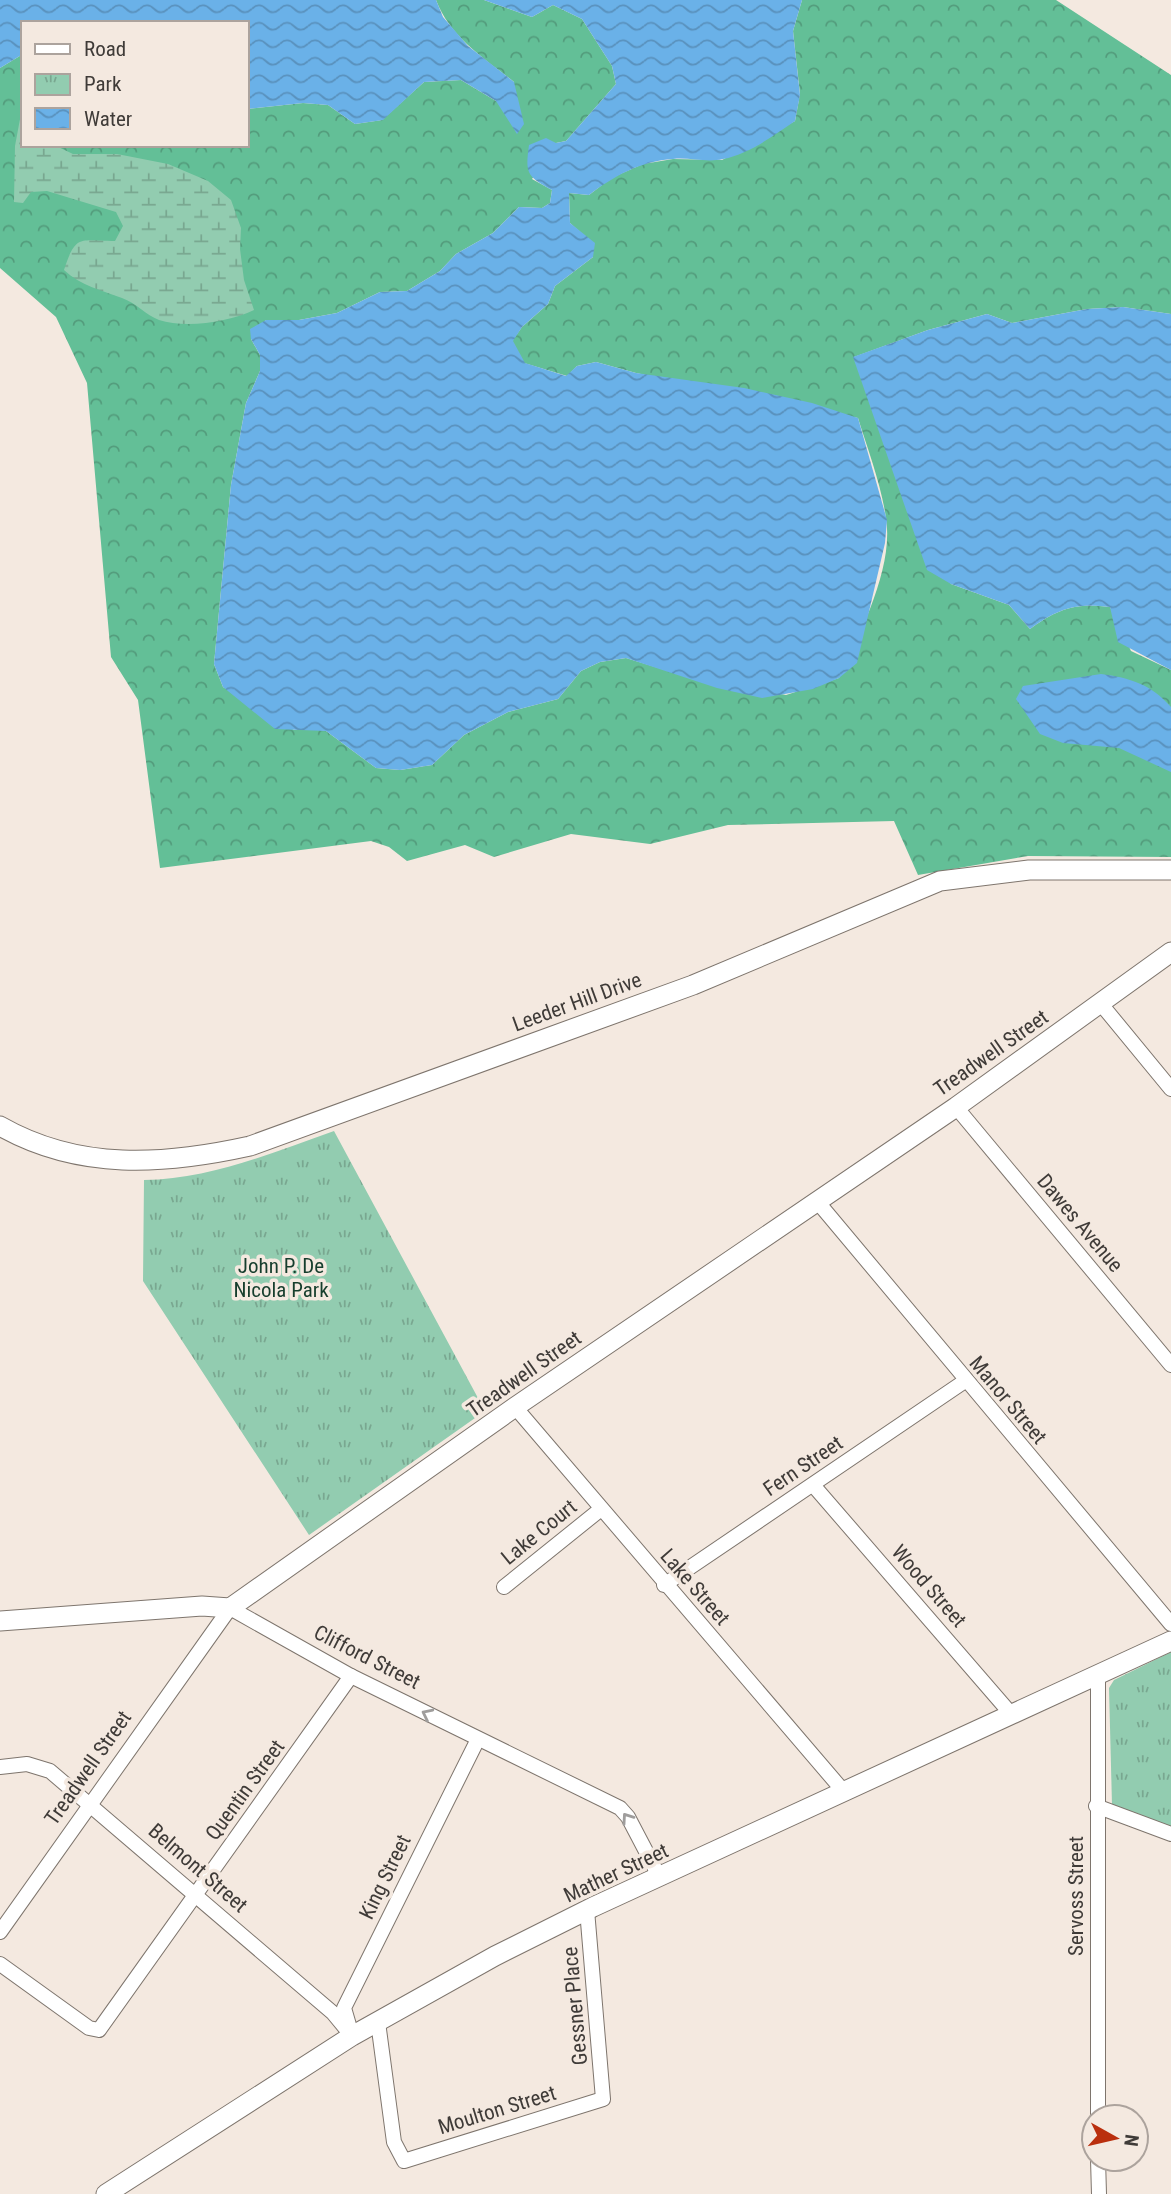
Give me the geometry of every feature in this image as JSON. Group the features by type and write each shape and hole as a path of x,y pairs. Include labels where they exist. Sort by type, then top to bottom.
{"street":[{"name":"Leeder Hill Drive","path":"0,1126 49,1147 94,1159 165,1161 216,1154 250,1146 692,985 940,881 1030,870 1171,870"},
{"name":"Treadwell Street","path":"0,1932 230,1608 515,1407 956,1107 1171,952"},
{"path":"1101,1004 1171,1089"},
{"name":"Dawes Avenue","path":"956,1107 1171,1365"},
{"name":"Manor Street","path":"816,1200 1171,1624"},
{"name":"Fern Street","path":"664,1584 965,1381"},
{"name":"Lake Street","path":"515,1407 845,1793"},
{"name":"Wood Street","path":"813,1485 1012,1715"},
{"name":"Lake Court","path":"504,1587 601,1509"},
{"name":"Clifford Street","path":"0,1621 202,1606 230,1608 351,1676 620,1808 628,1817 660,1878"},
{"name":"Mather Street","path":"106,2194 352,2036 439,1985 587,1910 1171,1641"},
{"name":"Servoss Street","path":"1098,1675 1098,2103"},
{"name":"Quentin Street","path":"0,1964 89,2028 99,2030 351,1676"},
{"name":"King Street","path":"352,2036 344,2008 478,1739"},
{"name":"Belmont Street","path":"0,1767 37,1765 50,1771 91,1803 333,2013 352,2036"},
{"path":"1097,1806 1171,1834"},
{"name":"Gessner Place","path":"587,1910 603,2099"},
{"name":"Moulton Street","path":"377,2022 394,2142 404,2161 603,2099"},
{"path":"1098,2173 1099,2194"}],"green space":[{"path":"436,0 484,0 532,17 553,5 582,19 612,66 616,84 566,141 556,143 532,179 552,190 550,203 542,208 519,207 493,233 456,254 440,271 407,291 380,292 337,313 299,320 266,320 251,339 260,355 260,371 246,403 231,485 214,664 223,687 294,730 308,728 326,731 376,768 400,770 432,765 464,735 508,712 558,699 581,671 600,662 626,658 665,670 786,695 839,678 873,600 885,558 887,537 881,493 858,418 636,373 596,362 577,366 567,376 524,363 512,341 522,327 548,304 555,286 593,257 580,232 570,223 569,193 589,195 611,178 643,164 673,159 722,160 795,121 800,94 793,31 802,0 1056,0 1171,75 1171,314 1123,307 1087,309 1012,323 987,314 928,330 854,357 951,584 1009,605 1030,629 1050,616 1068,609 1110,607 1131,651 1171,670 1171,857 1028,856 918,875 894,821 728,825 650,844 571,834 494,857 465,845 407,861 389,847 371,841 160,868 138,700 111,657 87,383 56,317 0,268 0,68 21,55 21,147 248,147 248,109 303,103 328,105 355,124 382,120 424,82 461,80 496,101 514,82 459,36"},
{"path":"21,119 21,147 58,147 73,154 117,154 168,164 208,181 231,200 241,228 240,249 244,280 254,310 207,323 170,323 154,318 127,300 77,280 64,270 76,245 87,240 115,241 123,226 116,212 47,191 31,192 23,203 14,202 15,146"},
{"name":"John P. De Nicola Park","path":"334,1131 485,1411 309,1535 143,1281 144,1180 169,1179 217,1170"},
{"path":"1171,1652 1171,1828 1112,1805 1109,1688 1114,1680"}],"water":[{"path":"0,0 436,0 443,17 468,46 514,82 524,124 517,134 496,101 461,80 424,82 383,120 355,124 328,105 303,103 248,109 248,21 21,21 21,55 0,68"},
{"path":"484,0 802,0 793,31 800,95 795,121 761,144 733,157 717,160 661,160 618,176 589,195 569,193 570,223 595,243 593,257 555,286 548,304 522,327 513,341 525,363 566,376 577,366 596,362 636,373 744,388 812,403 858,418 887,520 885,543 857,663 839,678 813,689 762,698 717,688 626,658 600,662 581,671 558,699 508,712 464,735 432,765 400,770 376,768 326,731 275,729 223,687 214,664 231,485 246,403 260,371 260,355 251,339 250,329 266,320 299,320 337,313 380,292 407,291 440,271 456,254 493,233 519,207 542,208 550,203 552,190 537,181 528,168 529,145 546,138 556,143 566,141 616,84 612,66 582,19 553,5 532,17"},
{"path":"1123,307 1171,314 1171,670 1118,642 1110,607 1068,609 1050,616 1030,629 1009,605 951,584 927,570 853,357 928,330 987,314 1012,323 1087,309"},
{"path":"1101,674 1139,683 1156,693 1171,707 1171,772 1119,748 1063,743 1040,734 1016,699 1023,686"}]}
